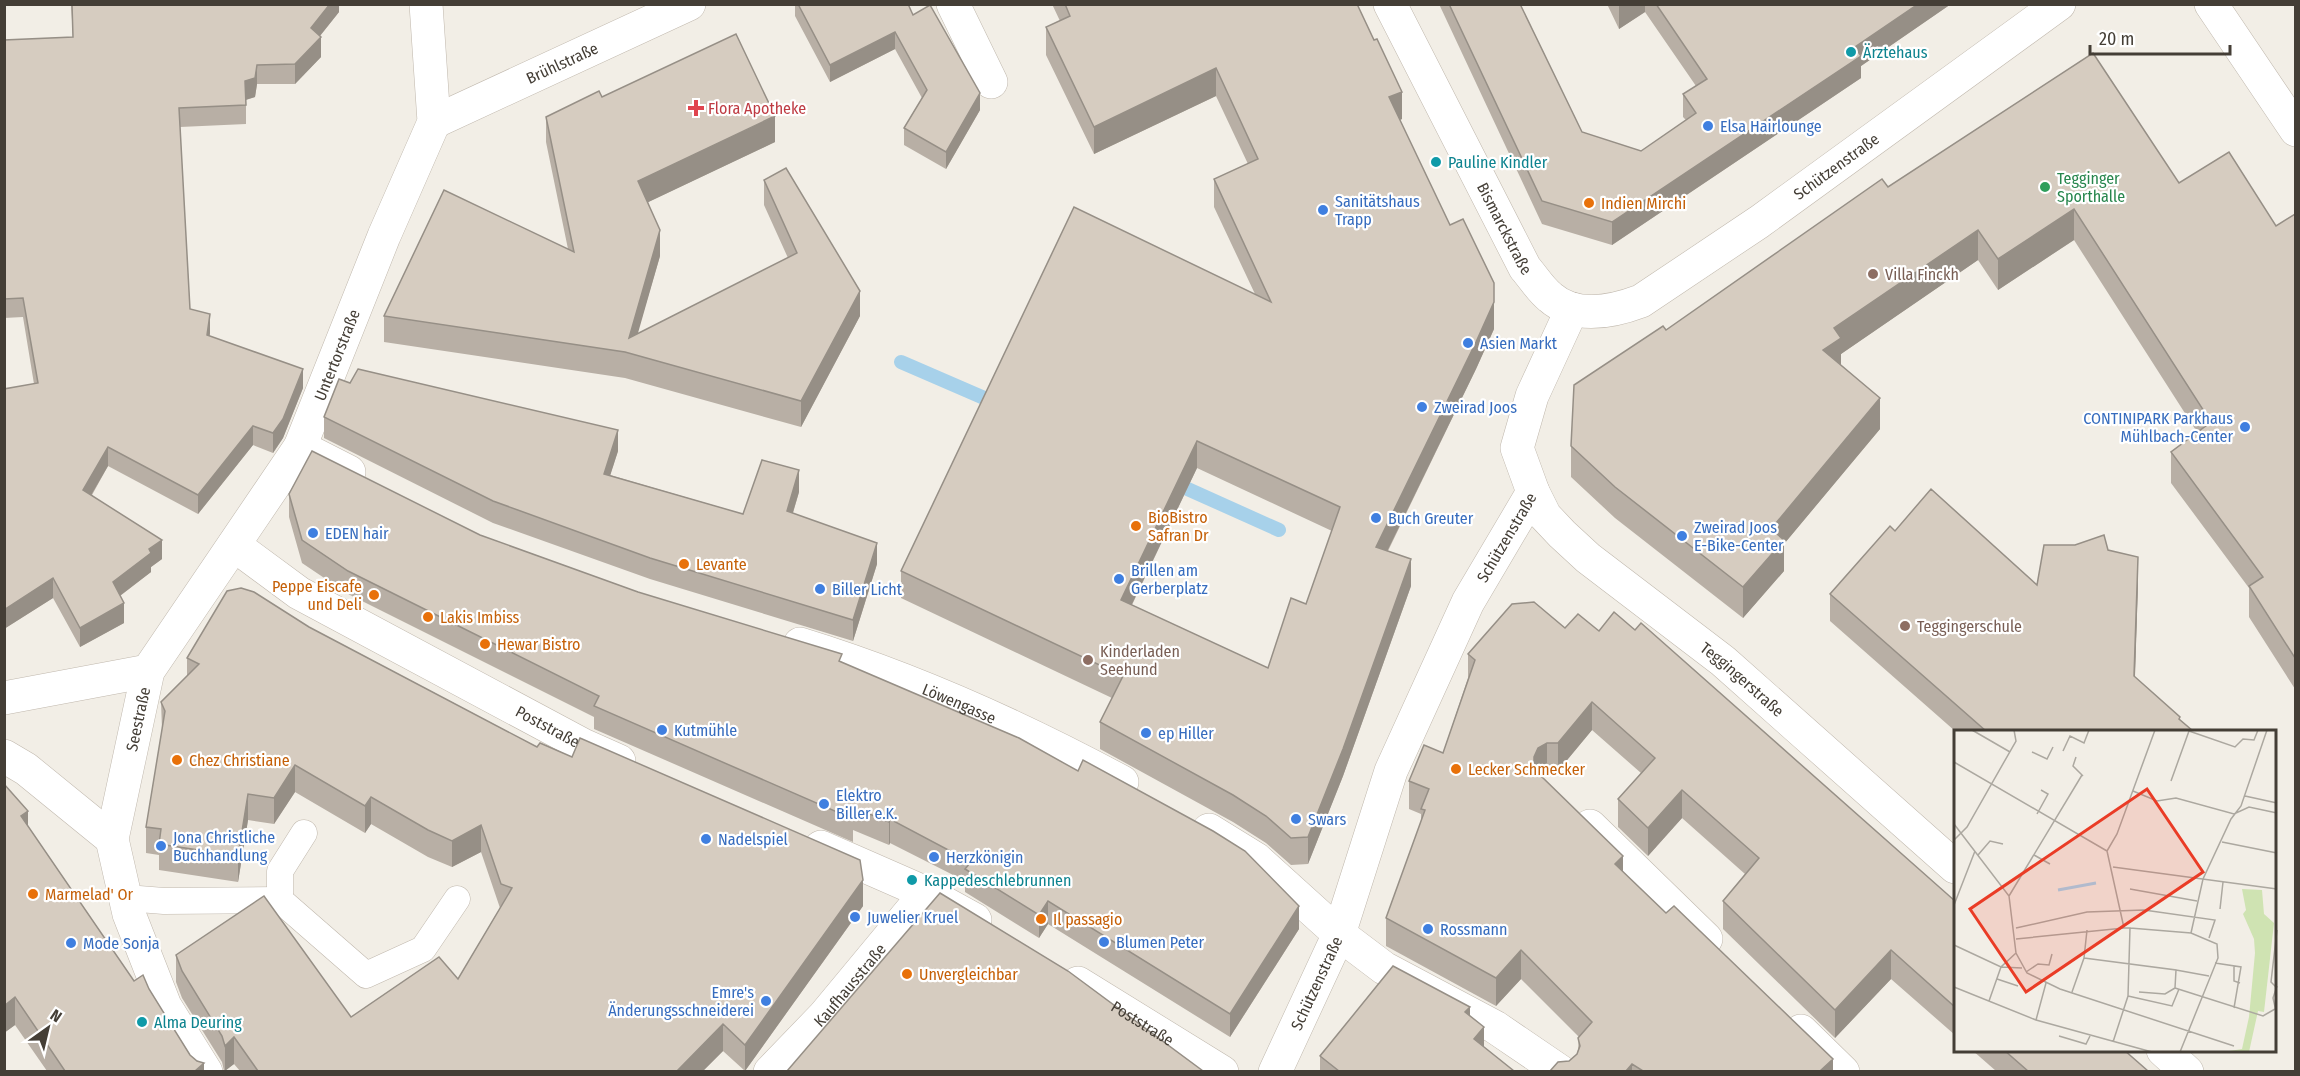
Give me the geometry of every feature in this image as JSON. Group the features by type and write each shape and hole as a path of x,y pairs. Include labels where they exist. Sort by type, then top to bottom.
{"street":[{"name":"Untertorstraße","path":"148,671 300,447 384,236 434,122 426,4"},
{"name":"Brühlstraße","path":"434,122 689,4"},
{"path":"953,4 991,82"},
{"name":"Bismarckstraße","path":"1390,4 1525,268 1550,298 1572,309"},
{"name":"Schützenstraße","path":"1275,1071 1339,934 1391,771 1468,602 1533,492 1517,448 1532,396 1572,309 1599,313 1619,310 1641,301 1759,222 2059,4"},
{"path":"2211,4 2295,130"},
{"path":"300,447 375,485"},
{"name":"Teggingerstraße","path":"1533,492 1545,516 1570,542 1723,661 1954,866"},
{"name":"Poststraße","path":"234,545 299,593 583,745 647,773"},
{"name":"Löwengasse","path":"770,635 861,663 1018,729 1143,794"},
{"name":"Seestraße","path":"4,698 148,671 112,839 129,914 165,1006 206,1071"},
{"path":"4,756 26,769 112,839"},
{"path":"1569,806 1723,955"},
{"path":"1183,816 1256,859 1339,934 1384,968 1495,1027 1561,1071"},
{"path":"797,837 926,893 1001,936"},
{"name":"Kaufhausstraße","path":"770,1071 824,1016 926,893"},
{"name":"Poststraße","path":"1051,966 1222,1071"},
{"path":"1783,1013 1843,1071"},
{"path":"2165,1052 2187,1071"}],"lane":[{"path":"280,900 280,872 304,833"},
{"path":"126,898 164,902 280,900 366,975 423,949 457,899"}],"building":[{"path":"72,4 330,4 311,28 321,37 295,64 257,65 255,78 245,81 246,105 179,108 190,309 210,314 207,335 303,369 283,419 273,433 253,426 198,495 108,447 83,490 162,540 149,549 151,553 113,582 124,603 80,628 53,578 4,610 4,389 38,383 23,298 4,299 4,40 73,37"},
{"path":"798,4 908,4 913,15 930,5 980,93 946,152 904,128 927,90 895,32 830,65"},
{"path":"1065,4 1357,4 1374,40 1377,39 1402,92 1389,97 1450,225 1463,219 1494,283 1494,302 1376,547 1411,559 1343,749 1308,837 1291,838 1266,816 1233,795 1100,722 1123,676 901,571 1074,207 1271,302 1214,179 1258,159 1216,68 1094,127 1046,27 1070,16","holes":["1197,441 1340,507 1306,604 1291,598 1268,668 1121,600"]},
{"path":"1449,4 1520,4 1582,132 1641,151 1696,113 1683,94 1707,79 1656,4 1918,4 1855,47 1861,56 1612,222 1542,201"},
{"path":"736,34 775,116 638,181 660,230 629,338 797,253 764,180 786,168 860,291 801,401 625,352 384,316 444,190 574,252 546,117 599,91 602,97"},
{"path":"2093,53 2179,183 2229,152 2276,226 2295,214 2295,658 2249,586 2263,577 2171,452 2211,422 2074,209 1998,259 1978,230 1834,328 1841,338 1823,350 1880,398 1771,529 1784,540 1743,587 1615,487 1571,446 1574,385 1663,326 1666,330 1882,179 1888,187"},
{"path":"358,369 618,430 604,474 743,514 762,460 799,470 787,511 877,543 853,620 650,558 493,501 324,417 339,379 350,383"},
{"path":"312,451 480,535 638,592 842,654 839,661 1019,738 1078,771 1083,760 1245,851 1299,906 1230,1014 1048,901 1039,915 965,869 971,862 890,819 889,822 850,806 853,819 594,706 599,696 348,571 302,540 289,494"},
{"name":"Teggingerschule","path":"1931,489 2037,585 2044,545 2075,545 2104,535 2108,550 2138,557 2134,676 2192,730 1985,730 1830,594 1890,526 1895,531"},
{"path":"241,588 254,592 309,627 537,747 540,743 572,757 580,738 860,860 863,880 745,1045 723,1024 677,1071 258,1071 234,1037 225,1046 222,1036 182,971 176,955 264,896 351,1017 439,957 458,979 512,888 501,884 481,825 452,841 371,797 365,806 295,765 274,798 248,794 238,856 159,844 161,829 146,827 165,711 161,702 199,664 187,658 227,591"},
{"path":"1534,602 1565,628 1578,614 1599,631 1614,612 1635,630 1641,623 1954,900 1954,1006 1891,950 1835,1010 1723,901 1759,858 1682,790 1648,828 1618,799 1655,758 1592,702 1558,743 1547,743 1538,748 1534,757 1534,765 1539,774 1623,856 1615,864 1666,913 1674,906 1833,1059 1820,1071 1643,1071 1632,1064 1626,1071 1550,1071 1558,1062 1569,1061 1577,1054 1580,1046 1578,1038 1592,1022 1521,950 1496,978 1386,918 1425,810 1421,809 1429,789 1409,781 1424,745 1443,753 1475,660 1468,654 1512,604"},
{"path":"4,784 28,811 21,816 134,981 143,975 149,989 190,1055 204,1063 195,1071 65,1071 15,997 4,1006"},
{"path":"940,893 1068,971 1203,1071 787,1071"},
{"path":"1393,966 1470,1007 1465,1012 1484,1027 1474,1039 1514,1071 1339,1071 1320,1056"},
{"path":"2006,1052 2126,1052 2148,1071 2028,1071"}],"waterway":[{"path":"901,362 998,404"},
{"path":"1172,482 1279,530"}],"place":[{"name":"Ärztehaus","path":"1851,52"},
{"name":"Flora Apotheke","path":"696,108"},
{"name":"Elsa Hairlounge","path":"1708,126"},
{"name":"Pauline Kindler","path":"1436,162"},
{"name":"Tegginger Sporthalle","path":"2045,187"},
{"name":"Indien Mirchi","path":"1589,203"},
{"name":"Sanitätshaus Trapp","path":"1323,210"},
{"name":"Villa Finckh","path":"1873,274"},
{"name":"Asien Markt","path":"1468,343"},
{"name":"Zweirad Joos","path":"1422,407"},
{"name":"CONTINIPARK Parkhaus Mühlbach-Center","path":"2245,427"},
{"name":"Buch Greuter","path":"1376,518"},
{"name":"BioBistro Safran Dr","path":"1136,526"},
{"name":"EDEN hair","path":"313,533"},
{"name":"Zweirad Joos E-Bike-Center","path":"1682,536"},
{"name":"Levante","path":"684,564"},
{"name":"Brillen am Gerberplatz","path":"1119,579"},
{"name":"Biller Licht","path":"820,589"},
{"name":"Peppe Eiscafe und Deli","path":"374,595"},
{"name":"Lakis Imbiss","path":"428,617"},
{"name":"Teggingerschule","path":"1905,626"},
{"name":"Hewar Bistro","path":"485,644"},
{"name":"Kinderladen Seehund","path":"1088,660"},
{"name":"Kutmühle","path":"662,730"},
{"name":"ep Hiller","path":"1146,733"},
{"name":"Chez Christiane","path":"177,760"},
{"name":"Lecker Schmecker","path":"1456,769"},
{"name":"Elektro Biller e.K.","path":"824,804"},
{"name":"Swars","path":"1296,819"},
{"name":"Nadelspiel","path":"706,839"},
{"name":"Jona Christliche Buchhandlung","path":"161,846"},
{"name":"Herzkönigin","path":"934,857"},
{"name":"Kappedeschlebrunnen","path":"912,880"},
{"name":"Marmelad' Or","path":"33,894"},
{"name":"Juwelier Kruel","path":"855,917"},
{"name":"Il passagio","path":"1041,919"},
{"name":"Rossmann","path":"1428,929"},
{"name":"Blumen Peter","path":"1104,942"},
{"name":"Mode Sonja","path":"71,943"},
{"name":"Unvergleichbar","path":"907,974"},
{"name":"Emre's Änderungsschneiderei","path":"766,1001"},
{"name":"Alma Deuring","path":"142,1022"}]}
